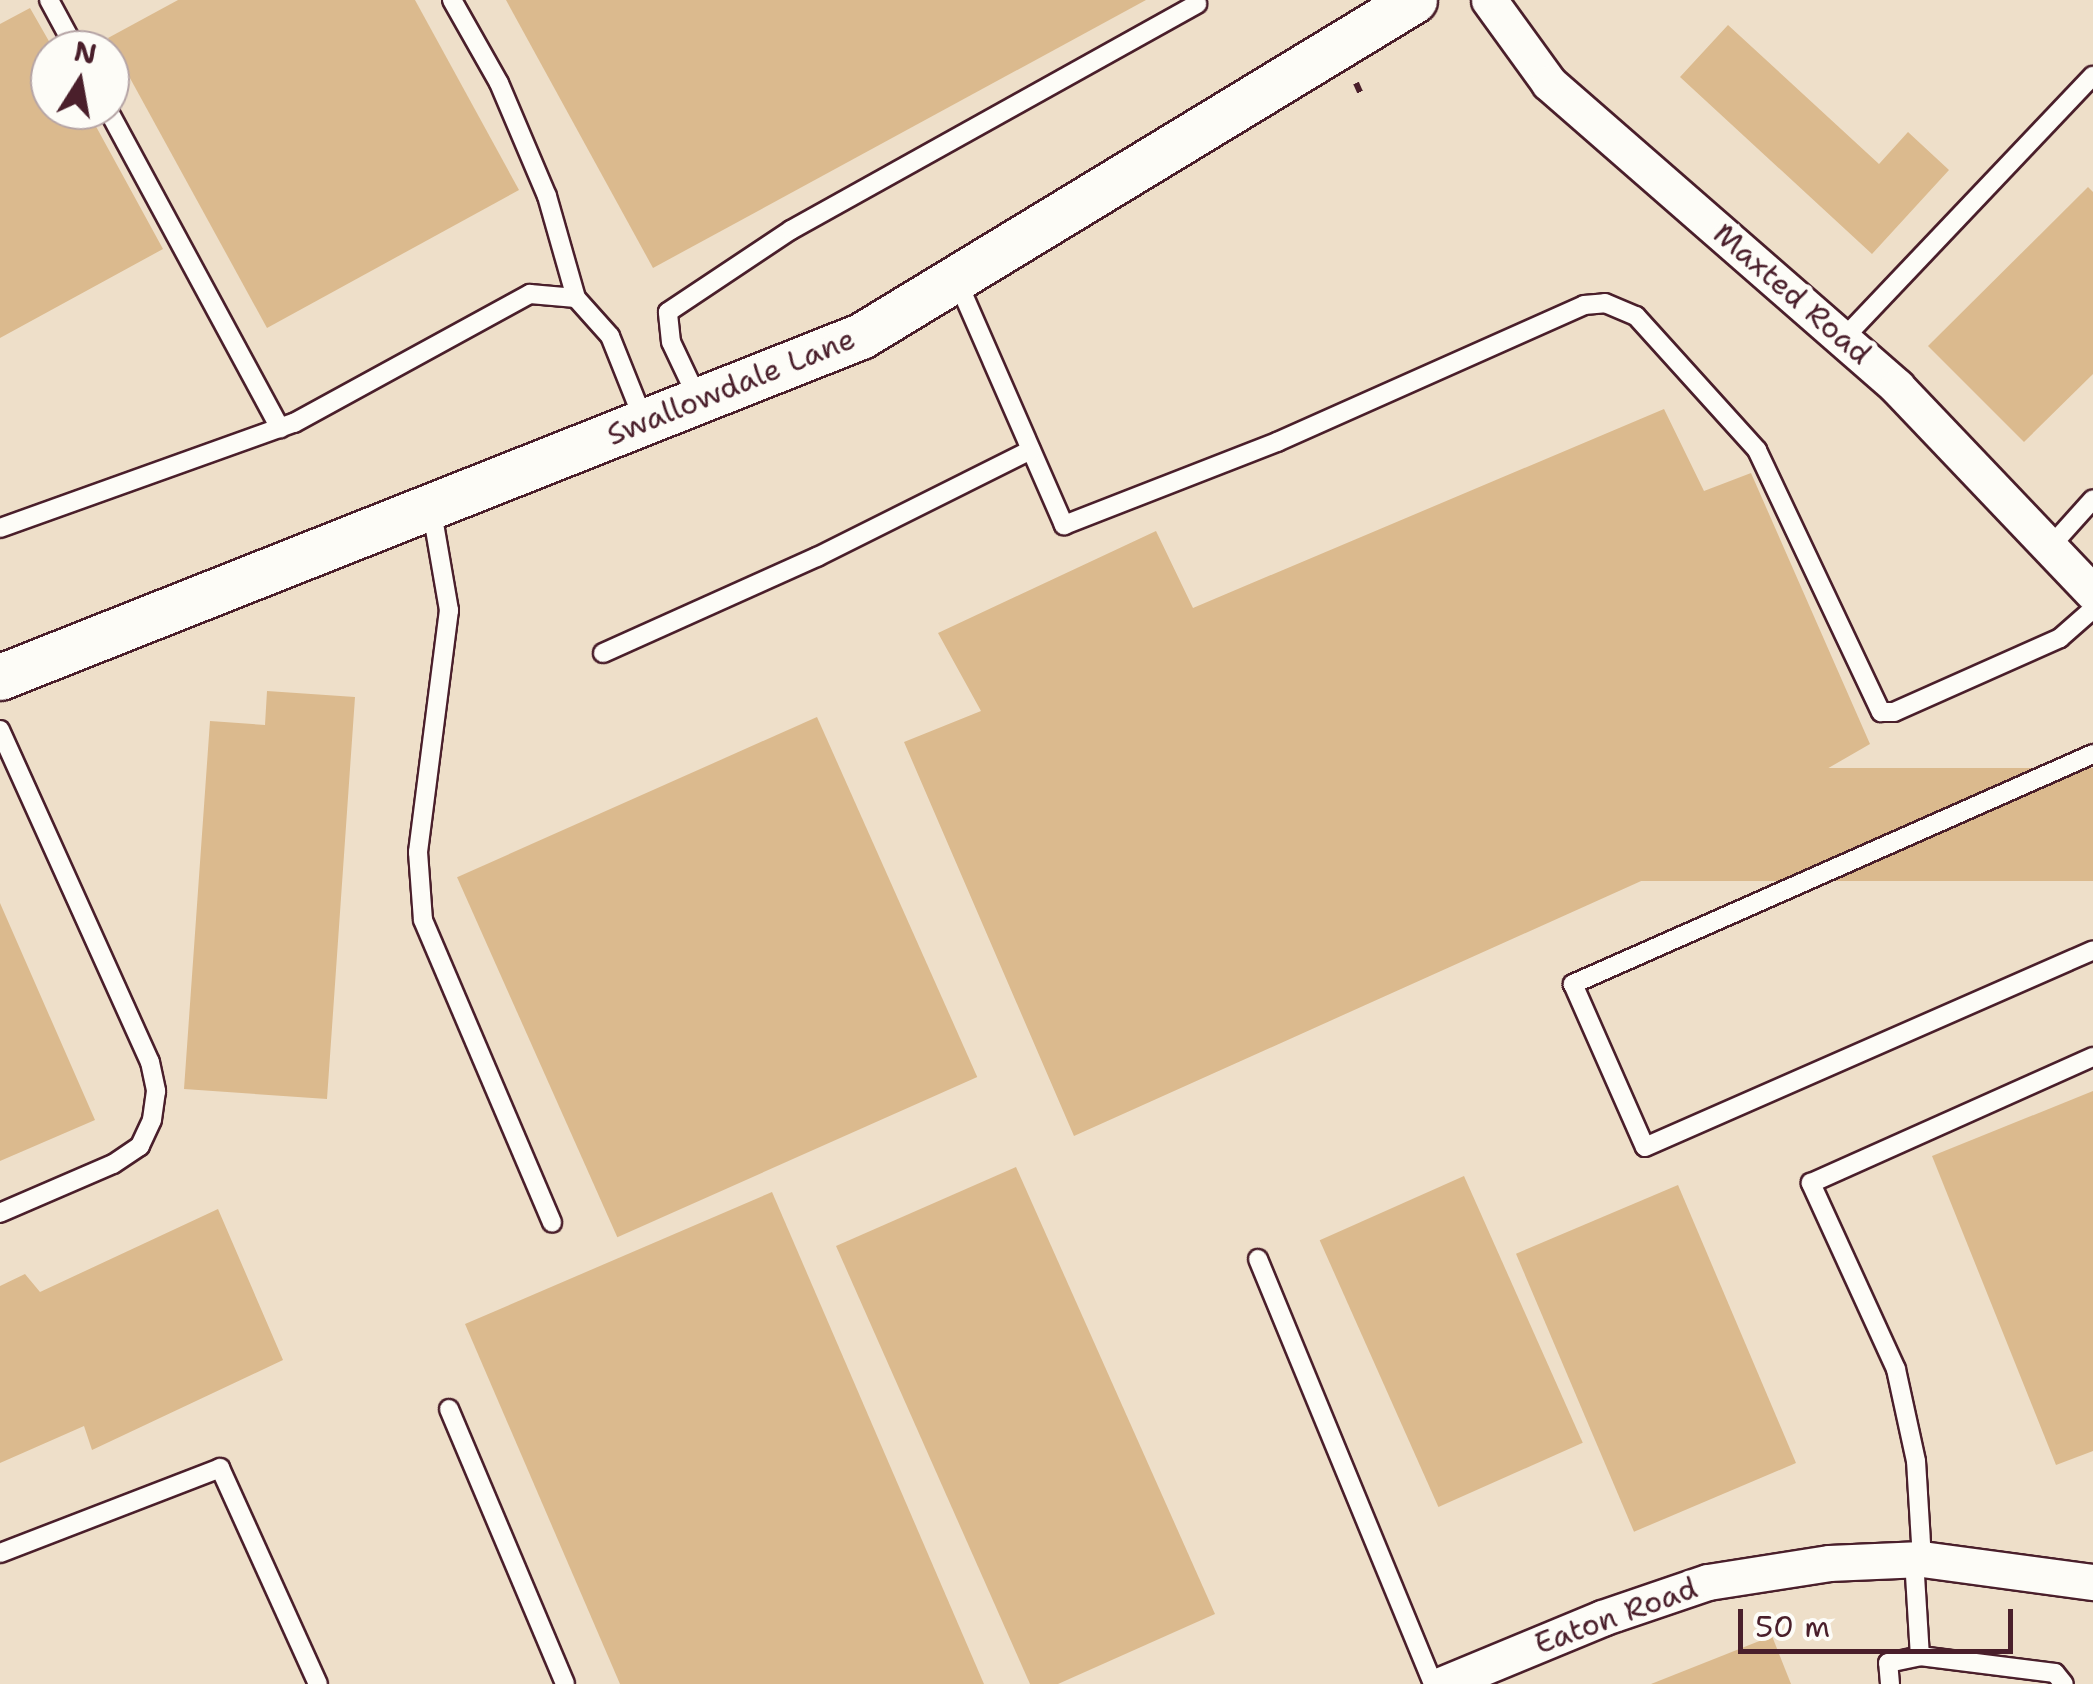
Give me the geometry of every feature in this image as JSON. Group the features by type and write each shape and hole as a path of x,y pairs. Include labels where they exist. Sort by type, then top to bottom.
{"street":[{"name":"Swallowdale Lane","path":"0,677 861,336 1414,0"},
{"name":"Maxted Road","path":"1489,0 1549,83 1897,387 2093,593"},
{"name":"Eaton Road","path":"1443,1684 1602,1618 1708,1582 1828,1563 1918,1559 2093,1582"}],"lane":[{"path":"49,0 65,30"},
{"path":"452,0 499,83 547,196 576,298 610,336 644,422"},
{"path":"698,400 671,342 668,312 791,230 1198,4"},
{"path":"1843,339 2093,76"},
{"path":"119,130 280,428"},
{"path":"955,278 1064,526 1276,442 1584,305 1605,303 1636,316 1758,450 1881,712 1894,712 2060,638 2093,609"},
{"path":"0,528 280,428 530,294 576,298"},
{"path":"603,654 817,557 1031,450"},
{"path":"2050,547 2093,499"},
{"path":"432,506 449,610 418,852 423,920 552,1223"},
{"path":"0,730 150,1062 156,1091 152,1120 140,1146 113,1164 0,1213"},
{"path":"2093,754 1573,984 1645,1147 2093,950"},
{"path":"1920,1656 1916,1461 1896,1369 1811,1184 2093,1058"},
{"path":"1258,1259 1433,1684"},
{"path":"449,1409 565,1684"},
{"path":"0,1553 220,1468 318,1684"},
{"path":"1890,1684 1888,1663 1920,1656 2055,1673 2064,1684"}],"shaded area":[{"path":"0,0 2093,0 2093,1684 0,1684"}],"building":[{"path":"178,0 415,0 519,190 267,328 130,78 130,30 123,30"},
{"path":"506,0 1146,0 653,268"},
{"path":"30,8 43,30 30,30 30,130 98,130 163,249 0,338 0,24"},
{"path":"1728,25 1879,164 1908,132 1949,170 1872,254 1680,77"},
{"path":"2088,187 2093,192 2093,374 2024,442 1928,346"},
{"path":"1664,409 1704,491 1751,473 1870,744 1825,770 1837,793 1074,1136 904,742 981,711 938,633 1156,531 1193,608"},
{"path":"267,691 355,697 327,1099 184,1089 210,721 265,725"},
{"path":"817,717 977,1077 617,1237 457,877"},
{"path":"1556,768 2093,768 2093,881 1556,881"},
{"path":"0,903 95,1120 0,1161"},
{"path":"2093,1091 2093,1451 2056,1465 1932,1156"},
{"path":"1016,1167 1215,1614 1058,1684 1030,1684 836,1246"},
{"path":"1464,1176 1583,1443 1438,1507 1320,1240"},
{"path":"1678,1185 1796,1463 1634,1532 1516,1254"},
{"path":"772,1192 984,1684 620,1684 465,1324"},
{"path":"218,1209 283,1360 92,1450 84,1426 0,1463 0,1286 25,1274 40,1292"},
{"path":"1772,1636 1791,1684 1651,1684"}]}
